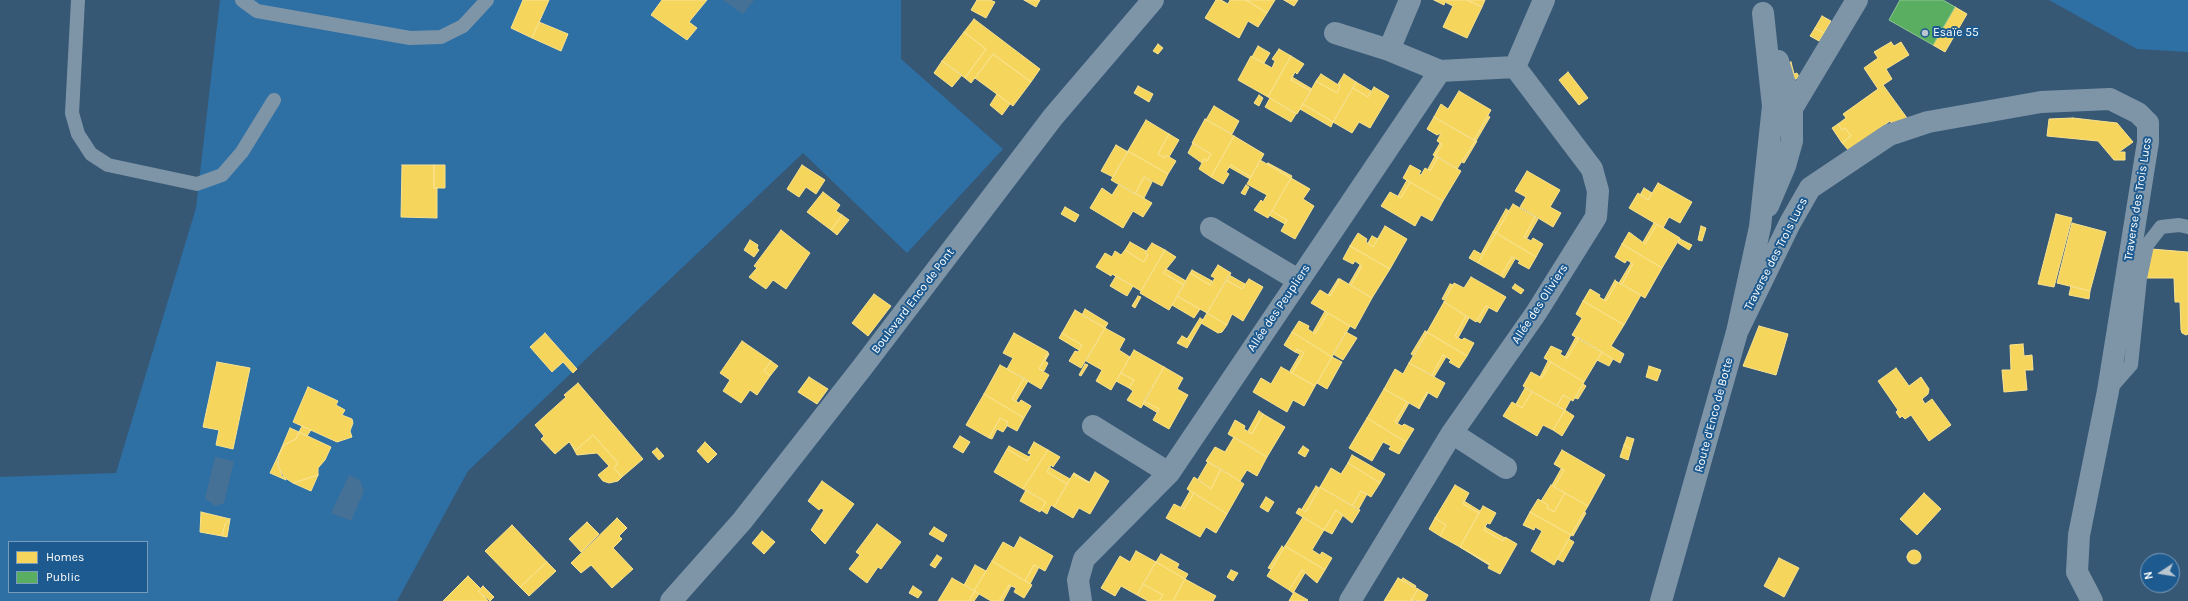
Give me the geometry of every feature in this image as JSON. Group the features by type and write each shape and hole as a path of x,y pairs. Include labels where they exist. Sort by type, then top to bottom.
{"street":[{"name":"Boulevard Enco de Pont","path":"671,601 742,521 861,369 1053,117 1153,0"},
{"path":"1389,50 1410,0"},
{"path":"1335,33 1389,50 1440,71 1515,67 1544,0"},
{"name":"Route d'Enco de Botte","path":"1661,601 1737,332 1760,227 1768,146 1857,0"},
{"path":"1759,7 1792,108"},
{"path":"1759,7 1773,106 1768,146"},
{"name":"Allée des Oliviers","path":"1350,601 1452,433 1536,313 1596,217 1598,191 1592,169 1515,67"},
{"name":"Allée des Peupliers","path":"1081,601 1078,580 1084,559 1169,473 1440,71"},
{"name":"Traverse des Trois Lucs","path":"1737,332 1790,222 1810,188 1889,135 1928,122 2042,102 2110,99 2138,113 2148,123 2148,142 2108,391 2079,535 2077,572 2092,601"},
{"name":"Route d'Enco de Botte","path":"1760,227 1785,166 1792,142 1792,108"},
{"path":"1211,228 1298,280"},
{"path":"1093,426 1169,473"},
{"path":"1452,433 1506,468"}],"lane":[{"path":"78,0 72,113 78,134 91,154 108,165 197,184 222,175 242,152 274,100"},
{"path":"242,0 257,11 410,38 441,37 464,26 487,0"},
{"path":"2108,391 2131,365 2140,278 2147,245 2161,227 2179,225 2188,227"}],"shaded area":[{"path":"220,0 901,0 901,59 1003,149 907,253 803,153 468,471 397,601 0,601 0,477 116,473 196,208"},
{"path":"723,0 754,0 743,14"},
{"path":"2049,0 2188,0 2188,52 2137,49"},
{"path":"215,457 234,461 224,503 215,506 205,498"},
{"path":"349,475 360,480 364,491 351,521 331,513"}],"building: Homes":[{"path":"523,0 549,0 532,38 511,28"},
{"path":"662,0 707,0 689,22 697,28 687,40 651,15"},
{"path":"977,0 990,0 995,2 986,18 971,10"},
{"path":"1024,0 1040,0 1036,7"},
{"path":"1216,0 1221,0 1228,4 1230,0 1246,0 1267,13 1258,27 1248,21 1239,38 1205,18"},
{"path":"1246,0 1275,0 1267,13"},
{"path":"1284,0 1298,0 1294,6"},
{"path":"1434,0 1467,0 1482,7 1467,38 1443,27 1453,6 1445,2 1444,5"},
{"path":"1467,0 1485,0 1482,7"},
{"path":"1955,7 1967,14 1945,52 1933,45"},
{"path":"1822,16 1831,21 1824,33 1815,28"},
{"path":"974,19 1040,69 1031,82 993,54 971,83 965,78 986,49 964,32"},
{"path":"539,22 568,34 561,51 532,38"},
{"path":"1815,28 1824,33 1819,41 1810,36"},
{"path":"964,32 986,49 965,78 942,61"},
{"path":"1891,42 1894,46 1901,42 1909,55 1886,69 1892,79 1883,85 1907,118 1892,124 1890,121 1849,151 1842,143 1851,136 1845,128 1842,130 1838,124 1846,118 1843,114 1878,89 1864,68 1878,58 1874,52"},
{"path":"1158,44 1163,48 1158,54 1153,51"},
{"path":"1258,46 1270,53 1264,63 1252,57"},
{"path":"1279,49 1291,56 1268,97 1238,80 1251,56 1272,68 1275,61 1272,59"},
{"path":"993,54 1031,82 1013,106 975,78"},
{"path":"1291,56 1304,64 1297,74 1295,72 1291,80 1311,91 1297,114 1268,97"},
{"path":"942,61 962,75 952,87 934,73"},
{"path":"1791,62 1794,74 1797,73 1799,77 1796,79 1792,79 1787,63"},
{"path":"1568,72 1588,98 1579,105 1559,80"},
{"path":"1321,74 1340,86 1337,93 1316,81"},
{"path":"1344,74 1356,82 1333,122 1303,104 1316,81 1337,93 1340,86 1338,84"},
{"path":"1292,77 1312,89 1311,91 1291,80"},
{"path":"1356,82 1371,91 1368,97 1353,88"},
{"path":"1138,86 1153,94 1149,102 1134,93"},
{"path":"1374,87 1389,96 1370,128 1359,122 1352,133 1333,122 1353,88 1368,97"},
{"path":"1459,91 1491,110 1474,140 1434,117 1441,104 1448,109"},
{"path":"997,94 1010,104 1002,115 990,105"},
{"path":"1259,95 1263,98 1259,106 1254,103"},
{"path":"1270,98 1296,114 1291,122 1265,107"},
{"path":"1303,104 1333,122 1331,127 1300,109"},
{"path":"1214,106 1239,121 1232,134 1206,120"},
{"path":"1488,116 1490,117 1476,141 1474,140"},
{"path":"1434,117 1475,141 1457,169 1435,156 1442,144 1437,141 1441,133 1437,135 1427,129"},
{"path":"2073,118 2117,123 2133,142 2119,152 2125,152 2125,160 2114,160 2098,141 2047,136 2049,119"},
{"path":"1205,119 1234,136 1211,177 1199,169 1204,159 1207,161 1211,154 1192,143"},
{"path":"1146,120 1169,134 1158,154 1165,158 1166,155 1176,161 1168,174 1128,151"},
{"path":"1838,124 1842,130 1845,128 1851,136 1842,143 1832,128"},
{"path":"1169,134 1179,140 1169,157 1166,155 1165,158 1158,154"},
{"path":"1234,136 1264,154 1251,177 1231,165 1226,172 1229,174 1223,184 1211,177"},
{"path":"1475,141 1477,141 1464,163 1462,162"},
{"path":"1193,143 1211,154 1207,161 1204,159 1202,163 1188,153"},
{"path":"1440,143 1442,144 1435,156 1433,155"},
{"path":"1116,145 1128,152 1113,177 1101,171"},
{"path":"1128,151 1168,174 1162,186 1144,177 1135,194 1111,180"},
{"path":"1435,156 1438,157 1430,171 1428,169"},
{"path":"1438,157 1461,171 1443,201 1403,178 1410,165 1421,171 1419,174 1421,175 1425,168 1430,171"},
{"path":"1260,160 1291,178 1268,218 1254,210 1261,200 1263,202 1267,195 1247,184"},
{"path":"1268,163 1292,176 1291,178 1267,164"},
{"path":"402,165 434,165 434,188 437,188 437,218 401,217"},
{"path":"434,165 445,165 445,188 434,188"},
{"path":"802,165 825,180 816,194 806,187 799,197 787,189"},
{"path":"1231,165 1251,177 1250,179 1229,167"},
{"path":"1527,171 1560,190 1550,207 1561,213 1553,227 1520,207 1526,197 1515,191"},
{"path":"1144,177 1152,182 1144,198 1135,194"},
{"path":"1291,178 1310,189 1303,199 1314,206 1295,239 1281,231 1287,220 1272,211"},
{"path":"1407,180 1410,182 1401,198 1398,196"},
{"path":"1410,182 1443,201 1432,221 1421,215 1415,226 1381,206 1390,192 1401,198"},
{"path":"1658,183 1692,202 1680,223 1669,217 1663,228 1629,208 1638,193 1648,200"},
{"path":"1119,184 1152,203 1143,217 1133,211 1123,228 1090,208 1102,188 1112,195"},
{"path":"1246,185 1249,187 1245,195 1241,193"},
{"path":"1644,188 1652,193 1648,200 1640,195"},
{"path":"823,192 840,205 836,211 842,215 831,230 807,212"},
{"path":"1513,204 1535,217 1524,237 1531,241 1533,238 1543,244 1536,257 1496,233"},
{"path":"1065,207 1079,215 1075,222 1061,214"},
{"path":"1506,209 1509,211 1496,233 1493,232"},
{"path":"1272,211 1287,220 1285,224 1269,215"},
{"path":"2056,214 2072,218 2054,287 2038,284"},
{"path":"842,215 849,220 837,235 831,230"},
{"path":"1535,217 1538,219 1527,238 1524,237"},
{"path":"1654,223 1657,224 1645,244 1643,242"},
{"path":"2072,223 2106,232 2090,291 2057,283"},
{"path":"1657,224 1680,238 1662,268 1622,244 1629,232 1645,244"},
{"path":"1385,226 1407,239 1390,269 1350,246 1358,233 1367,239 1366,242 1373,247"},
{"path":"1701,226 1706,228 1702,241 1698,240"},
{"path":"781,230 810,253 786,289 773,280 766,289 749,277 757,268 754,266"},
{"path":"1493,232 1496,233 1478,263 1469,258 1474,250 1481,254"},
{"path":"1496,233 1536,257 1529,269 1518,263 1520,261 1512,257 1501,276 1478,263"},
{"path":"1372,236 1378,239 1373,247 1368,243"},
{"path":"1680,239 1692,245 1689,250 1678,243"},
{"path":"750,240 758,245 757,248 759,250 754,257 744,250"},
{"path":"1130,242 1146,251 1145,253 1148,255 1144,262 1125,250"},
{"path":"1152,243 1165,250 1141,291 1112,274 1111,276 1096,267 1105,253 1112,257 1115,251 1121,255 1125,250 1144,262 1148,255 1145,253"},
{"path":"1622,244 1662,268 1645,298 1622,284 1633,264 1627,260 1625,263 1615,257"},
{"path":"1350,246 1390,269 1372,298 1351,285 1362,266 1355,261 1353,264 1343,259"},
{"path":"2151,249 2188,252 2188,334 2186,335 2182,333 2181,330 2180,302 2175,302 2174,278 2146,278"},
{"path":"1165,250 1176,257 1163,273 1184,285 1169,310 1140,293"},
{"path":"1512,257 1515,259 1504,278 1501,276"},
{"path":"1631,263 1633,264 1622,284 1619,283"},
{"path":"1218,265 1231,273 1207,313 1177,296 1190,273 1210,285 1215,278 1211,276"},
{"path":"1360,265 1362,266 1351,285 1349,284"},
{"path":"1166,269 1186,281 1184,285 1163,273"},
{"path":"1192,270 1212,281 1210,285 1190,273"},
{"path":"1229,275 1245,284 1242,289 1226,280"},
{"path":"1116,276 1133,286 1127,296 1110,286"},
{"path":"1471,277 1506,297 1497,312 1486,306 1476,322 1444,302 1454,283 1464,288"},
{"path":"1249,279 1263,287 1243,321 1232,314 1227,325 1207,313 1226,280 1242,289"},
{"path":"1338,279 1340,279 1330,296 1328,295"},
{"path":"1340,279 1372,298 1355,329 1311,303 1320,290 1330,296"},
{"path":"1615,280 1617,282 1606,301 1604,300"},
{"path":"1617,282 1641,295 1624,325 1583,301 1590,289 1606,301"},
{"path":"1450,284 1453,285 1444,300 1442,299"},
{"path":"1515,284 1524,290 1521,294 1512,288"},
{"path":"2071,286 2090,291 2089,299 2069,295"},
{"path":"874,294 891,306 868,336 852,323"},
{"path":"1138,296 1141,297 1135,308 1132,306"},
{"path":"1177,296 1200,309 1194,318 1172,305"},
{"path":"1583,301 1624,325 1611,346 1624,354 1620,363 1572,335 1582,318 1576,314"},
{"path":"1444,302 1466,316 1455,336 1462,340 1464,338 1474,343 1467,356 1427,332"},
{"path":"1486,306 1489,307 1480,323 1477,321"},
{"path":"1085,309 1108,323 1105,328 1082,315"},
{"path":"1075,310 1105,328 1081,368 1069,361 1075,351 1078,352 1082,345 1062,333"},
{"path":"1325,311 1328,313 1315,334 1313,332"},
{"path":"1207,313 1227,325 1222,332 1218,333 1201,323"},
{"path":"1328,313 1350,326 1332,357 1292,332 1299,321 1309,326 1308,329 1315,334"},
{"path":"1466,316 1469,318 1458,338 1455,336"},
{"path":"1200,318 1203,320 1191,341 1187,339"},
{"path":"1759,326 1788,334 1776,375 1743,366"},
{"path":"1105,328 1125,339 1119,350 1130,357 1111,390 1096,381 1102,370 1086,361"},
{"path":"1425,331 1427,332 1414,356 1411,354"},
{"path":"1292,332 1332,357 1315,386 1292,373 1304,353 1297,349 1295,352 1284,345"},
{"path":"1346,332 1357,338 1343,360 1333,354"},
{"path":"1427,332 1467,356 1459,368 1449,362 1451,360 1443,355 1432,375 1409,363"},
{"path":"545,333 577,369 573,373 563,362 552,372 530,347"},
{"path":"1014,333 1048,352 1039,369 1049,375 1041,389 1007,369 1013,358 1003,353"},
{"path":"1062,333 1082,345 1079,350 1059,338"},
{"path":"1182,336 1191,341 1187,348 1177,343"},
{"path":"1576,337 1579,338 1567,358 1565,357"},
{"path":"1579,338 1602,352 1584,382 1544,358 1551,346 1562,351 1560,354 1567,358"},
{"path":"742,341 771,361 764,371 770,376 757,395 750,390 741,403 723,391 730,380 720,373"},
{"path":"2023,344 2024,356 2032,355 2033,370 2025,370 2027,390 2004,392 2002,370 2011,370 2010,345"},
{"path":"1297,349 1304,353 1292,373 1290,371 1300,354 1295,352"},
{"path":"1134,350 1164,367 1141,408 1127,400 1133,391 1129,388 1134,380 1121,373"},
{"path":"1602,352 1613,359 1609,366 1597,360"},
{"path":"1048,353 1049,354 1045,361 1048,363 1044,371 1039,369"},
{"path":"1443,355 1446,357 1434,377 1432,375"},
{"path":"1332,357 1342,362 1327,389 1317,383"},
{"path":"771,361 778,366 770,376 764,371"},
{"path":"1548,361 1551,362 1542,378 1540,377"},
{"path":"217,362 250,368 233,449 216,445 219,430 203,427"},
{"path":"1551,362 1584,382 1573,401 1563,395 1557,406 1523,386 1531,372 1542,378"},
{"path":"1409,363 1445,383 1437,398 1427,392 1418,408 1384,389 1395,369 1403,374"},
{"path":"1085,364 1088,365 1081,376 1079,375"},
{"path":"1000,365 1024,378 1012,399 1019,403 1021,400 1031,406 1024,418 984,394"},
{"path":"1649,366 1661,370 1657,381 1646,377"},
{"path":"1164,367 1183,378 1177,389 1188,395 1169,429 1153,420 1159,409 1144,401"},
{"path":"1281,367 1315,386 1304,406 1293,400 1287,412 1253,392 1261,378 1271,384"},
{"path":"1896,368 1909,386 1921,377 1929,389 1928,394 1922,399 1925,404 1932,399 1951,425 1929,441 1911,415 1905,419 1902,416 1900,418 1896,412 1898,410 1878,381"},
{"path":"1121,373 1134,380 1129,388 1116,381"},
{"path":"809,377 828,389 817,404 798,392"},
{"path":"1024,378 1028,381 1016,401 1012,399"},
{"path":"578,383 643,459 622,477 614,468 618,463 593,435 576,450 569,442 555,454 541,439 544,436 535,425 566,397 564,395"},
{"path":"1583,384 1586,386 1578,399 1575,398"},
{"path":"308,387 338,401 336,405 345,410 342,415 352,419 353,423 350,431 352,437 337,442 293,422"},
{"path":"1525,388 1532,392 1522,408 1516,404"},
{"path":"1384,389 1407,402 1395,422 1402,426 1404,424 1414,429 1406,442 1367,418"},
{"path":"1427,392 1428,393 1419,409 1418,408"},
{"path":"1532,392 1565,410 1553,430 1543,425 1537,436 1503,416 1512,402 1522,408"},
{"path":"984,394 1024,418 1017,431 1006,425 1008,422 1000,418 989,438 966,425"},
{"path":"1563,395 1571,399 1565,410 1557,406"},
{"path":"1144,401 1159,409 1158,413 1143,404"},
{"path":"1407,402 1409,403 1397,424 1395,422"},
{"path":"1565,410 1574,416 1562,436 1553,430"},
{"path":"1259,411 1263,414 1252,434 1248,431"},
{"path":"1263,414 1285,427 1267,457 1228,434 1235,420 1245,426 1244,429 1252,434"},
{"path":"1000,418 1008,422 1007,426 1003,432 997,429 992,439 989,438"},
{"path":"1367,418 1406,442 1399,454 1389,449 1391,446 1383,442 1372,461 1349,448"},
{"path":"302,426 311,430 307,436 299,432"},
{"path":"290,428 299,432 296,439 284,445 279,454"},
{"path":"299,432 331,447 325,460 318,468 318,475 293,483 282,476 277,460 284,445 296,439"},
{"path":"593,435 618,463 614,468 622,477 618,481 609,483 603,481 598,475 609,466 597,453 577,455 571,444 576,450"},
{"path":"960,436 970,442 963,453 953,447"},
{"path":"1234,437 1267,457 1257,476 1247,470 1240,481 1206,461 1215,447 1225,452"},
{"path":"1627,437 1634,439 1631,449 1624,445"},
{"path":"705,442 717,454 708,463 697,451"},
{"path":"1034,442 1048,450 1023,489 994,472 1007,449 1027,461 1031,454 1028,453"},
{"path":"1624,445 1631,449 1628,460 1620,457"},
{"path":"1009,446 1029,457 1027,461 1007,449"},
{"path":"1303,446 1309,450 1305,457 1298,453"},
{"path":"657,448 664,456 659,460 652,452"},
{"path":"1048,450 1060,457 1053,467 1051,465 1047,472 1067,484 1054,507 1051,505 1047,514 1041,510 1046,502 1023,489"},
{"path":"1562,450 1605,475 1588,506 1554,487 1564,470 1554,464"},
{"path":"279,454 278,466 286,480 270,473"},
{"path":"1352,455 1385,474 1380,483 1348,463"},
{"path":"1208,462 1221,469 1211,489 1198,479"},
{"path":"1348,463 1380,483 1371,497 1361,491 1352,506 1320,487 1331,468 1341,474"},
{"path":"1049,467 1070,479 1067,484 1047,472"},
{"path":"1221,469 1244,484 1227,514 1187,489 1194,477 1211,489"},
{"path":"1561,469 1564,470 1554,487 1552,485"},
{"path":"1095,472 1109,481 1090,514 1079,508 1073,518 1054,507 1073,474 1089,483"},
{"path":"1074,473 1089,482 1089,483 1073,474"},
{"path":"318,475 311,491 293,483"},
{"path":"822,481 854,504 825,544 811,530 824,510 821,508 819,510 808,501"},
{"path":"1455,485 1469,493 1463,504 1479,513 1460,547 1440,536 1446,525 1435,518"},
{"path":"1551,485 1565,493 1554,512 1547,508 1548,505 1541,501"},
{"path":"1316,486 1319,488 1306,512 1302,509"},
{"path":"1320,487 1360,510 1352,523 1336,510 1324,530 1296,513 1299,508 1306,512"},
{"path":"1026,490 1046,502 1040,512 1020,501"},
{"path":"1190,491 1194,493 1184,509 1181,507"},
{"path":"1361,491 1367,494 1358,510 1352,506"},
{"path":"1194,493 1227,514 1216,533 1206,527 1200,537 1166,518 1174,504 1184,509"},
{"path":"1565,493 1588,506 1571,535 1530,512 1538,499 1548,505 1547,508 1554,512"},
{"path":"1924,493 1941,509 1917,535 1900,519"},
{"path":"1266,497 1274,502 1268,512 1260,507"},
{"path":"1464,501 1480,511 1479,513 1463,504"},
{"path":"1483,506 1496,513 1490,524 1487,523 1484,530 1503,541 1505,537 1517,544 1500,574 1488,568 1490,564 1460,547"},
{"path":"1336,510 1343,515 1332,534 1324,530"},
{"path":"201,512 230,519 225,524 222,536 200,532"},
{"path":"1530,512 1571,535 1554,565 1531,551 1542,531 1535,527 1534,530 1523,525"},
{"path":"1584,512 1586,513 1573,536 1571,535"},
{"path":"1303,517 1324,530 1312,550 1320,555 1322,552 1332,558 1325,570 1285,546"},
{"path":"617,518 627,528 619,536 622,539 613,548 633,569 612,588 591,565 581,573 571,563"},
{"path":"1435,518 1446,525 1440,536 1429,529"},
{"path":"230,519 227,537 222,536 225,524"},
{"path":"587,522 599,534 581,552 569,539"},
{"path":"877,524 901,542 881,569 878,567 867,583 849,569 860,555 856,552"},
{"path":"512,525 547,562 520,587 485,551"},
{"path":"934,527 947,535 943,542 929,534"},
{"path":"1485,527 1505,538 1503,541 1484,530"},
{"path":"762,531 775,542 764,554 752,543"},
{"path":"1020,537 1053,556 1045,571 1034,565 1025,581 992,561 1003,542 1014,548"},
{"path":"1569,539 1574,542 1563,562 1557,559"},
{"path":"1282,546 1284,548 1271,569 1268,568"},
{"path":"1285,546 1325,570 1317,583 1302,570 1289,590 1267,576"},
{"path":"1460,547 1490,564 1489,565"},
{"path":"1911,550 1917,550 1921,554 1921,560 1917,564 1911,564 1907,560 1907,554"},
{"path":"1136,551 1156,562 1137,595 1121,586 1115,596 1101,588 1120,556 1130,562"},
{"path":"1161,554 1179,564 1177,568 1188,574 1185,579 1156,562"},
{"path":"937,555 942,558 935,568 930,565"},
{"path":"1779,558 1799,568 1784,597 1764,586"},
{"path":"992,561 1032,585 1024,598 1014,592 1016,588 1009,585 999,601 991,601 974,591"},
{"path":"547,562 556,571 529,596 520,587"},
{"path":"1156,562 1185,579 1173,601 1159,601 1163,595 1143,584"},
{"path":"975,565 986,571 974,591 964,585"},
{"path":"1034,565 1039,567 1030,584 1025,581"},
{"path":"1231,570 1238,573 1233,581 1227,577"},
{"path":"1302,570 1305,573 1293,593 1289,590"},
{"path":"468,576 481,589 478,591 488,601 443,601"},
{"path":"952,578 975,591 969,601 938,601"},
{"path":"1398,578 1418,589 1411,600 1414,601 1384,601"},
{"path":"1403,578 1416,586 1415,588 1401,580"},
{"path":"1185,579 1216,596 1213,601 1173,601"},
{"path":"1143,584 1163,595 1159,601 1148,601 1137,595"},
{"path":"1009,585 1011,586 1003,601 999,601"},
{"path":"483,586 494,597 490,601 478,591"},
{"path":"913,586 922,592 918,598 909,593"},
{"path":"1418,589 1428,595 1425,601 1411,600"},
{"path":"975,591 979,594 974,601 969,601"},
{"path":"1294,592 1308,600 1289,601"}],"building: Public":[{"name":"Esaïe 55","path":"1900,0 1943,0 1955,7 1933,45 1889,20"}],"place":[{"name":"Esaïe 55","path":"1925,33"}]}
